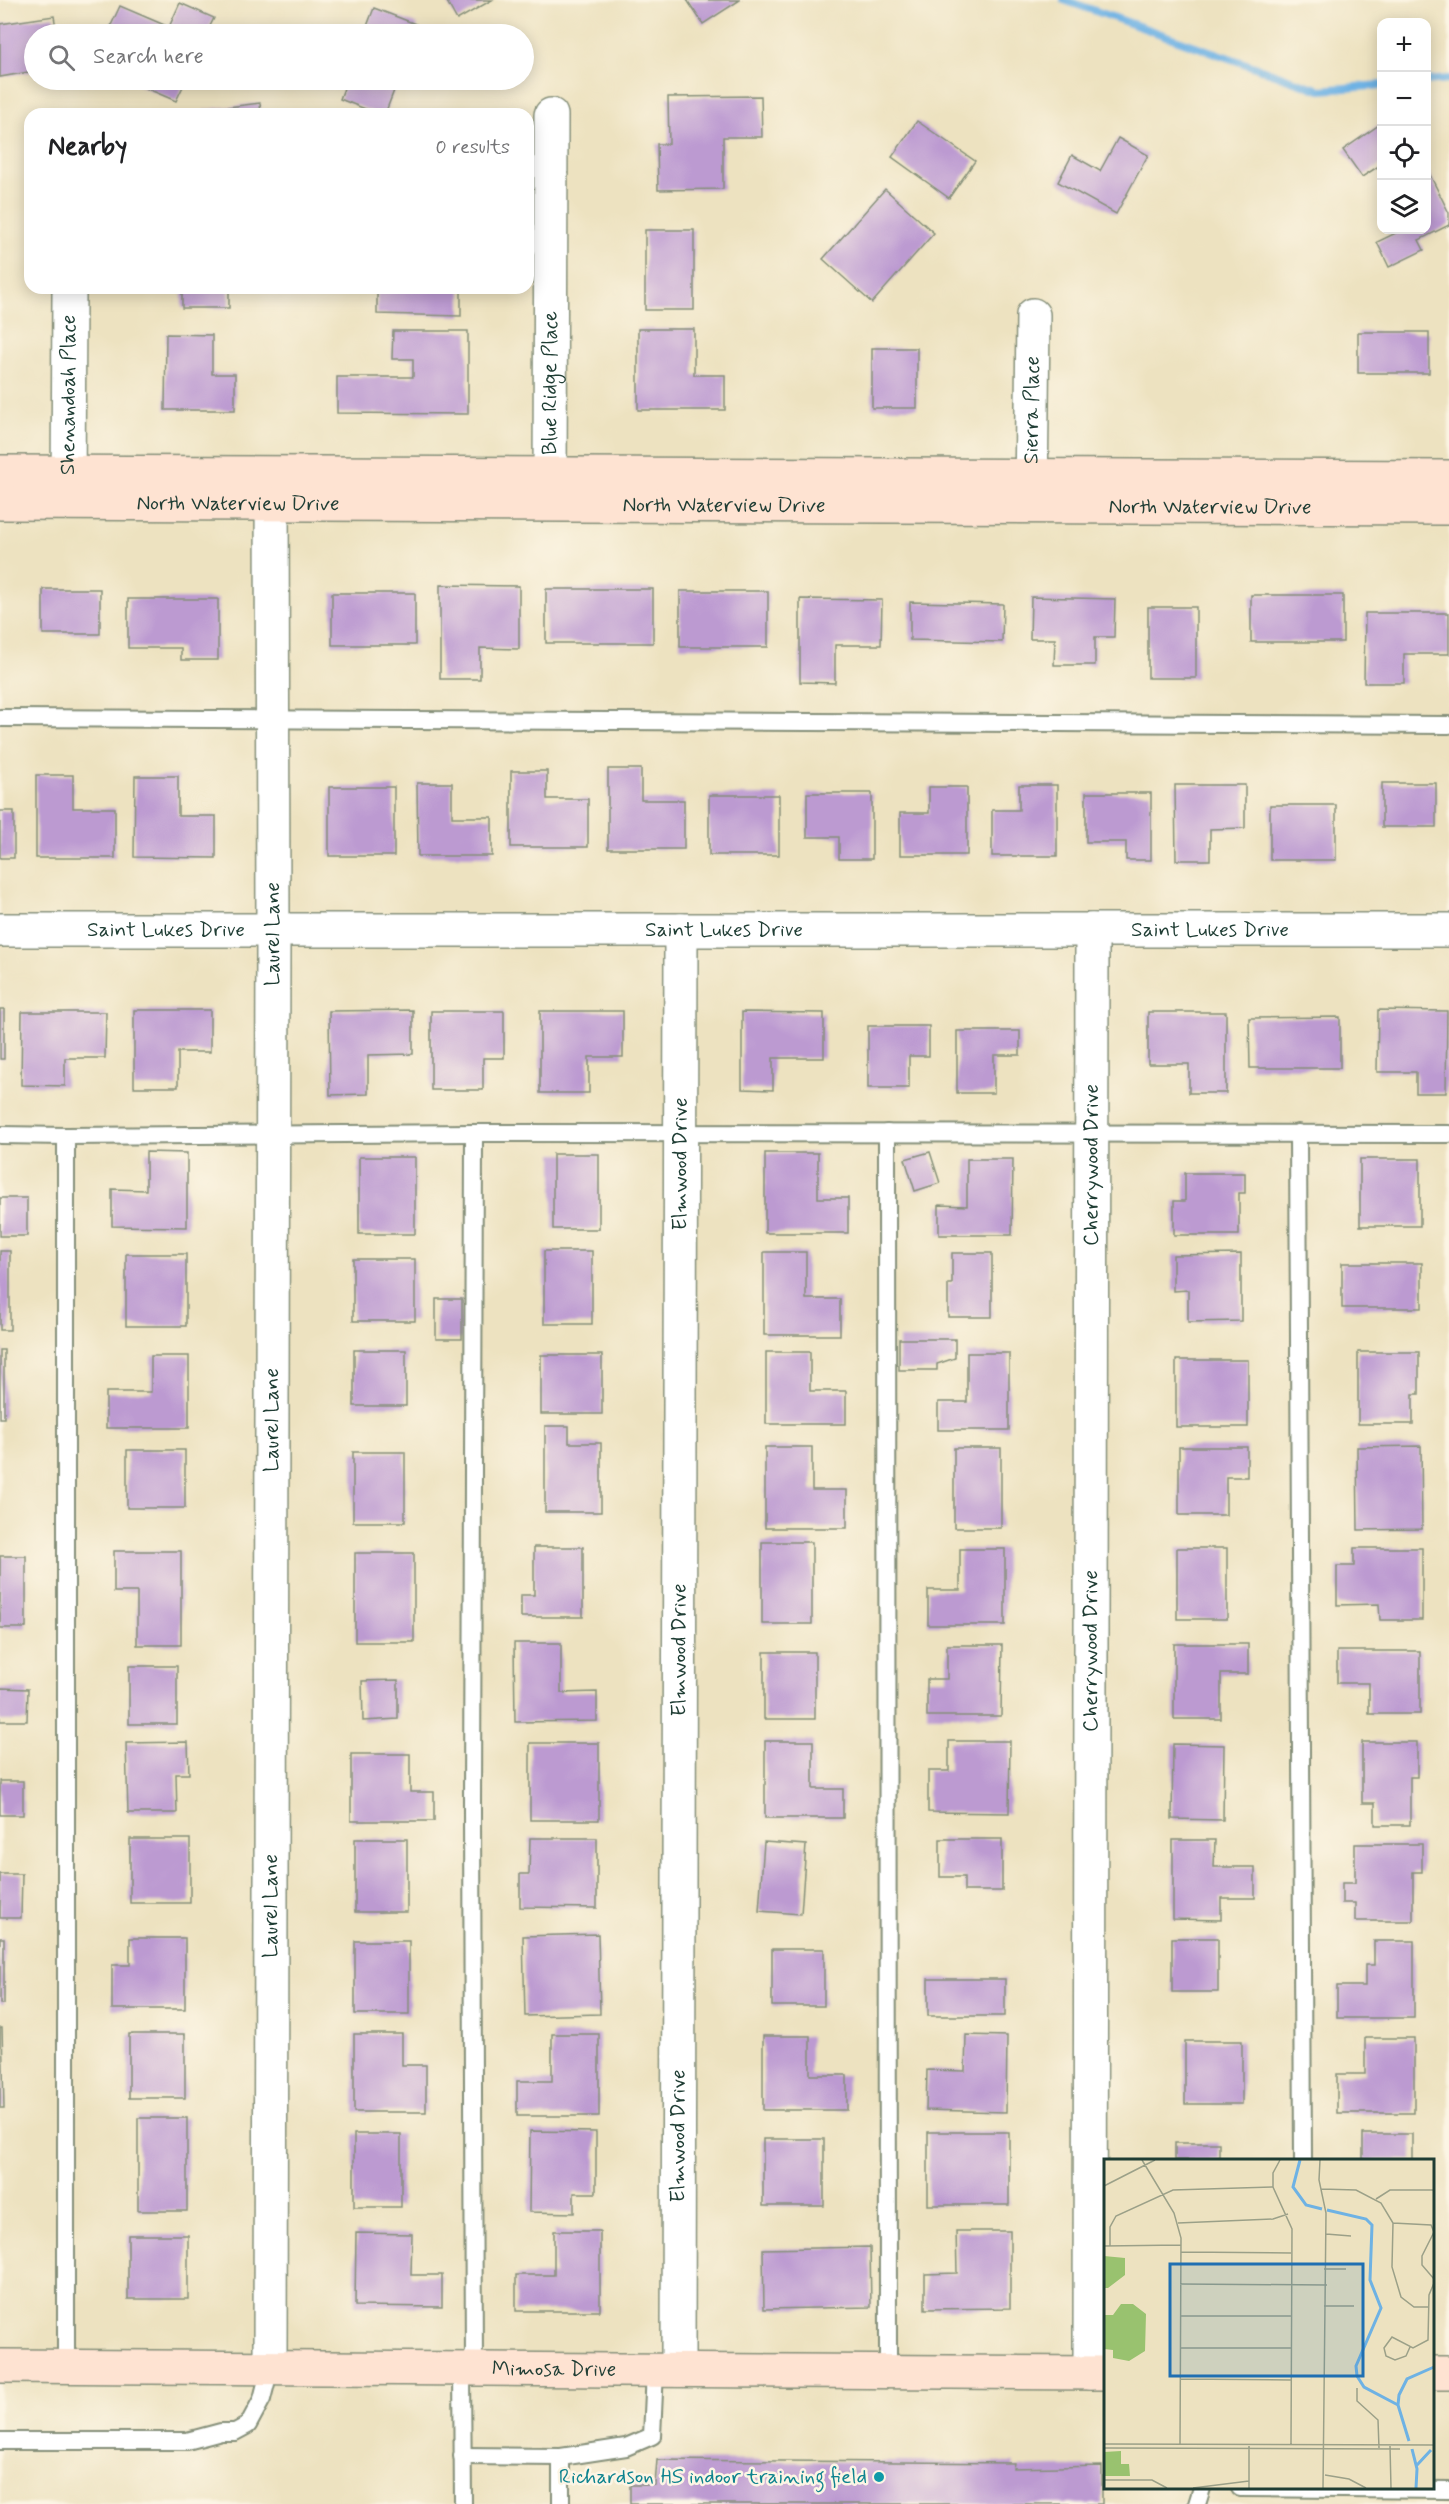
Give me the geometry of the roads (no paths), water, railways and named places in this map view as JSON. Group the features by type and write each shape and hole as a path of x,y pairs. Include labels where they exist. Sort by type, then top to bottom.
{"street":[{"name":"Blue Ridge Place","path":"550,506 551,115"},
{"name":"Shenandoah Place","path":"68,488 69,294"},
{"name":"Sierra Place","path":"1031,491 1033,315"},
{"name":"North Waterview Drive","path":"0,472 68,488"},
{"name":"North Waterview Drive","path":"272,489 550,474 1449,508"},
{"name":"North Waterview Drive","path":"0,503 68,488 272,489 550,506 1449,477"},
{"name":"Laurel Lane","path":"270,2368 272,489"},
{"name":"Saint Lukes Drive","path":"0,930 1449,930"},
{"name":"Elmwood Drive","path":"666,2370 681,1134 681,930"},
{"name":"Cherrywood Drive","path":"1092,930 1098,2373"},
{"name":"Mimosa Drive","path":"0,2366 1098,2373"}],"lane":[{"path":"0,718 1449,724"},
{"path":"0,1135 1092,1132 1449,1134"},
{"path":"463,2504 462,2456 468,2369 474,1133"},
{"path":"887,1133 888,2371"},
{"path":"1298,1133 1303,2159"},
{"path":"66,1136 66,2367"},
{"path":"0,2441 187,2441 235,2432 248,2425 262,2399 270,2368"},
{"path":"462,2456 561,2457 627,2447 652,2436 666,2370"},
{"path":"561,2457 561,2504"},
{"path":"1197,2504 1201,2489"},
{"path":"1291,2489 1443,2495"}],"waterway":[{"path":"1064,0 1320,90 1377,85"},
{"path":"1431,81 1449,79"}],"place":[{"name":"Richardson HS indoor training field","path":"879,2477"}]}
